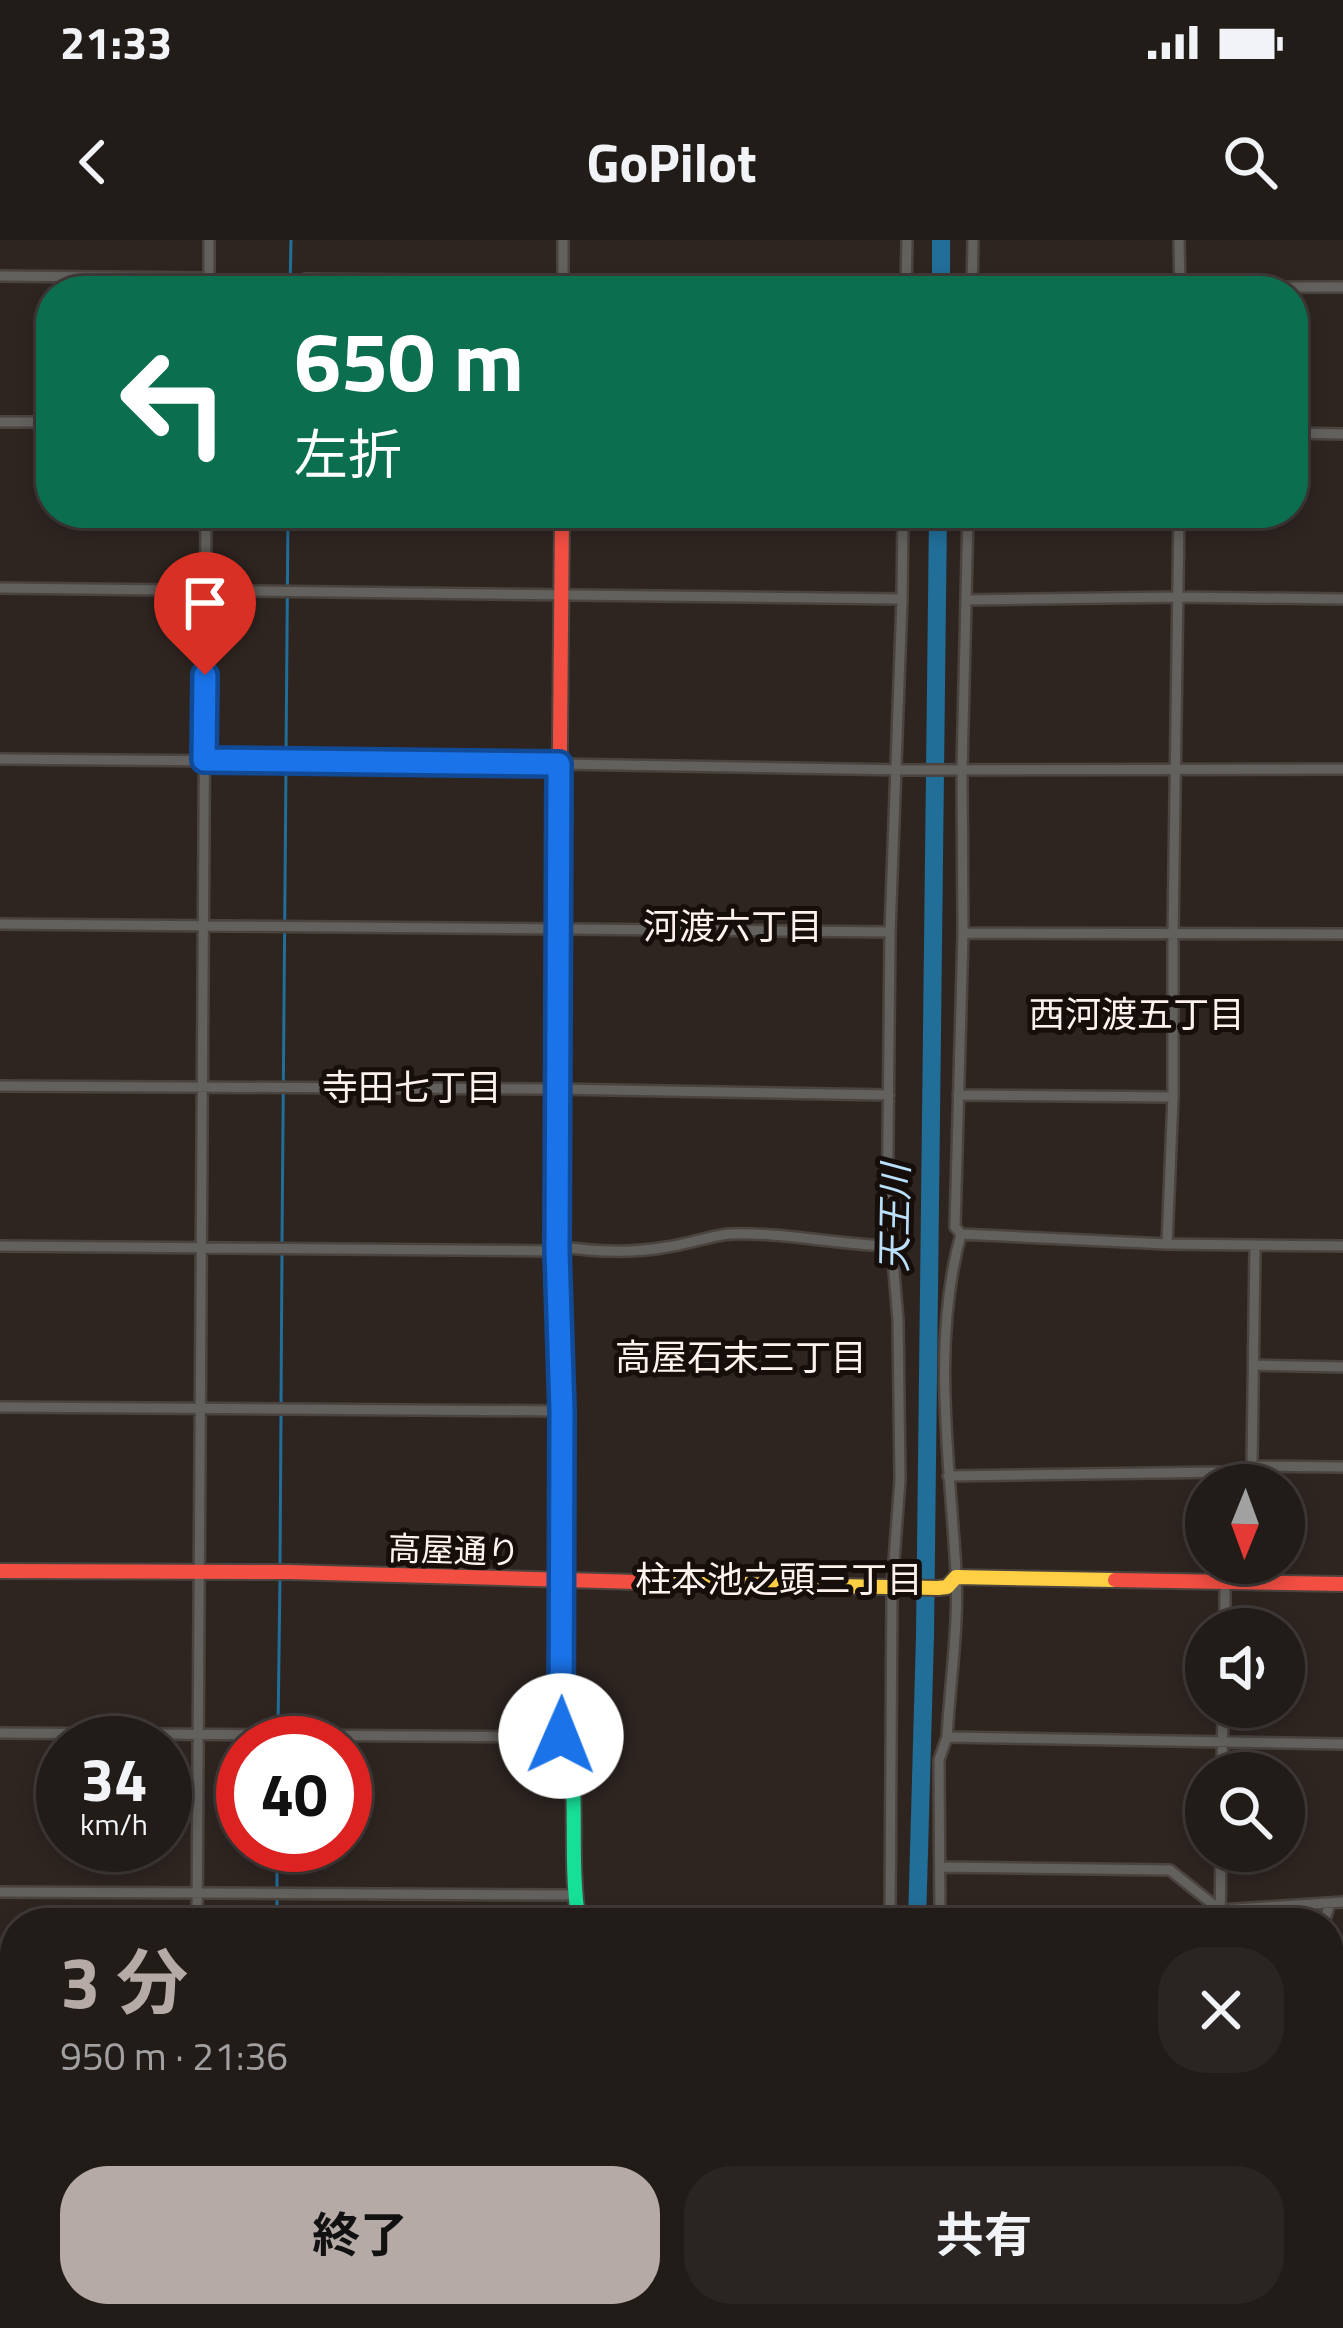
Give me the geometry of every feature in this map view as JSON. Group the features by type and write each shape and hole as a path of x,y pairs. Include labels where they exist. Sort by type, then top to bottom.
{"street":[{"path":"209,240 209,276"},
{"path":"563,240 563,276"},
{"path":"906,276 908,240"},
{"path":"973,240 973,276"},
{"path":"1179,240 1180,276"},
{"path":"0,276 36,276"},
{"path":"1308,287 1343,287"},
{"path":"0,422 36,422"},
{"path":"1308,434 1343,434"},
{"path":"197,1908 206,528"},
{"path":"561,1736 557,1089 562,528"},
{"path":"890,1908 900,1480 898,1319 893,1260 887,1246 890,932 900,770 903,528"},
{"path":"940,1908 939,1760 947,1737 956,1577 948,1476 947,1298 961,1234 955,1226 963,933 958,770 968,528"},
{"path":"1167,1244 1179,528"},
{"path":"0,588 902,598"},
{"path":"966,600 1343,599"},
{"path":"0,759 900,770 1343,769"},
{"path":"0,924 890,932"},
{"path":"963,933 1343,934"},
{"path":"0,1086 889,1095"},
{"path":"958,1096 1173,1097"},
{"path":"0,1246 557,1248 614,1253 727,1234 887,1246"},
{"path":"961,1234 1343,1246"},
{"path":"1252,1464 1255,1246"},
{"path":"1252,1365 1343,1367"},
{"path":"0,1407 562,1411"},
{"path":"1305,1466 1343,1466"},
{"path":"948,1476 1185,1473"},
{"name":"高屋通り","path":"0,1571 281,1572 938,1588 947,1587 956,1577"},
{"path":"956,1577 1185,1581"},
{"path":"1305,1583 1343,1584"},
{"path":"1223,1728 1223,1752"},
{"path":"0,1733 561,1736 570,1742 574,1765 576,1908"},
{"path":"947,1737 1343,1744"},
{"path":"940,1867 1170,1870 1218,1908"},
{"path":"1220,1908 1221,1872"},
{"path":"0,1892 574,1895"},
{"path":"1251,1908 1343,1902"},
{"path":"1328,1908 1330,1903"}],"waterway":[{"path":"290,276 291,240"},
{"name":"天王川","path":"941,240 941,276"},
{"path":"286,757 288,528"},
{"name":"天王川","path":"917,1908 938,528"},
{"path":"282,1243 286,767"},
{"path":"281,1405 282,1253"},
{"path":"280,1567 281,1415"},
{"path":"278,1716 280,1577"},
{"path":"277,1872 277,1908"}],"traffic: fast":[{"path":"562,1517 561,1737 570,1741 577,1908"}],"traffic: slow":[{"path":"636,1582 938,1588 947,1587 956,1577 1115,1580"}],"traffic: jam":[{"path":"562,528 557,1089 562,1517"},
{"path":"0,1571 289,1572 636,1582"},
{"path":"1115,1580 1343,1584"}],"district":[{"name":"河渡六丁目","path":"733,925"},
{"name":"西河渡五丁目","path":"1137,1013"},
{"name":"寺田七丁目","path":"412,1086"},
{"name":"高屋石末三丁目","path":"741,1356"},
{"name":"柱本池之頭三丁目","path":"779,1578"}],"route":[{"path":"205,675 204,760 559,764 561,1736"}]}
